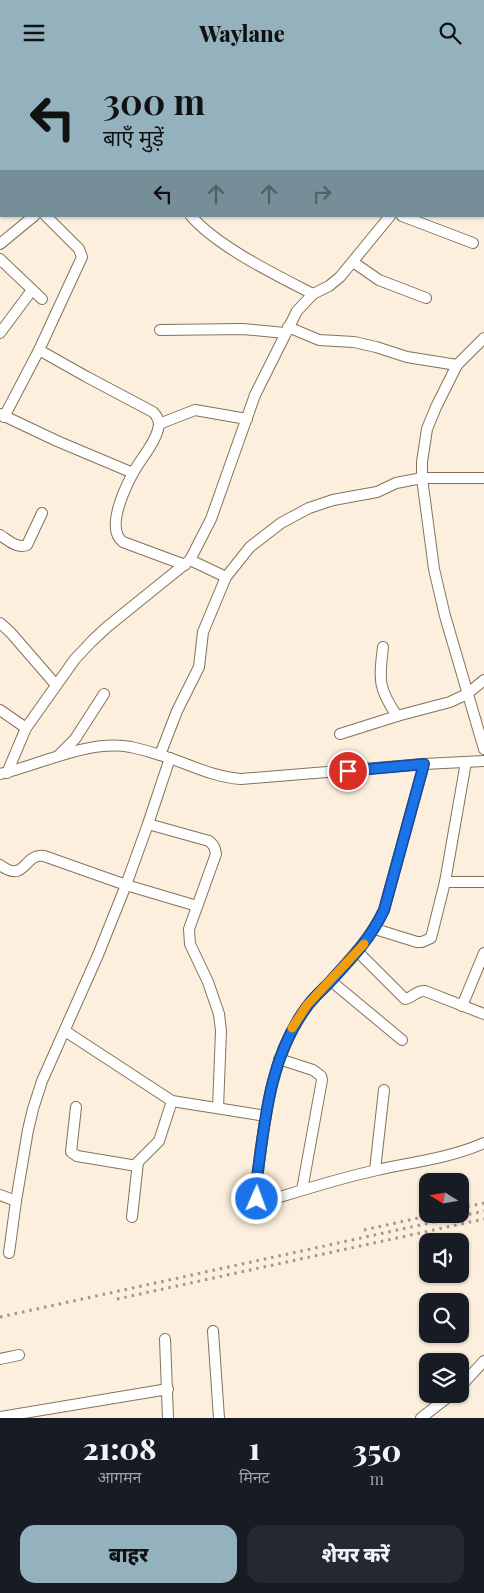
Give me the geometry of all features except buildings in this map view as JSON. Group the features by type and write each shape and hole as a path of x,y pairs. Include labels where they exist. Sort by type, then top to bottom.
{"street":[{"path":"0,244 33,217"},
{"path":"47,217 79,249 82,257 39,349 2,416 133,473"},
{"path":"193,217 211,235 240,254 313,294"},
{"path":"4,774 26,727 75,659 92,641 188,563 211,519 255,395 286,330 301,305 313,294 335,282 389,217"},
{"path":"405,217 473,243"},
{"path":"0,259 42,299"},
{"path":"352,262 379,280 426,298"},
{"path":"0,333 32,290"},
{"path":"160,329 286,330 320,340 354,342 418,359 457,365"},
{"path":"484,338 457,365 428,429 423,454 422,478 434,569 445,616 484,749"},
{"path":"39,349 153,412 158,418 159,424 156,435 133,473 118,509 115,523 118,537 123,541 226,577"},
{"path":"159,424 195,410 247,419"},
{"path":"9,1253 16,1201 33,1109 42,1081 98,955 148,825 177,711 199,667 203,633 226,577 250,547 281,523 309,508 333,500 377,492 396,483 422,478 484,478"},
{"path":"0,535 19,547 27,545 42,513"},
{"path":"0,623 56,685"},
{"path":"383,647 380,683 386,700 397,716"},
{"path":"340,734 450,702 467,694 484,680"},
{"path":"58,756 75,739 104,694"},
{"path":"0,710 26,727"},
{"path":"4,774 58,756 115,746 129,747 165,756 225,778 241,779 484,761"},
{"path":"375,929 417,942 428,941 431,938 445,882 466,762"},
{"path":"424,764 384,910 375,929 358,952 307,1005 293,1026 279,1059 266,1116 255,1193 257,1199 266,1201 375,1170 444,1157 469,1150 484,1143"},
{"path":"148,825 209,841 214,845 216,854 188,936 211,989 219,1015 221,1031 218,1108"},
{"path":"0,865 7,870 16,872 38,855 44,856 126,885 197,906"},
{"path":"445,882 484,882"},
{"path":"358,952 405,999 410,998 417,992 425,991 484,1015"},
{"path":"462,1006 483,957"},
{"path":"330,981 402,1041"},
{"path":"64,1031 172,1101 266,1116"},
{"path":"279,1059 314,1070 322,1079 302,1190"},
{"path":"375,1170 384,1090"},
{"path":"132,1217 137,1165 140,1158 159,1141 172,1101"},
{"path":"76,1107 71,1153 77,1156 137,1165"},
{"path":"0,1195 16,1201"},
{"path":"213,1331 219,1418"},
{"path":"165,1339 168,1418"},
{"path":"0,1359 19,1355"},
{"path":"469,1377 484,1361"},
{"path":"0,1417 168,1389"},
{"path":"424,1417 441,1403"}],"railway":[{"path":"469,1206 484,1203"},
{"path":"0,1317 484,1211"},
{"path":"364,1230 419,1218"},
{"path":"117,1299 484,1219"}],"slow traffic":[{"path":"292,1028 307,1005 364,944"}],"route":[{"path":"257,1199 255,1193 266,1116 284,1045 293,1026 307,1005 358,952 375,929 384,910 424,764 348,771"}]}
